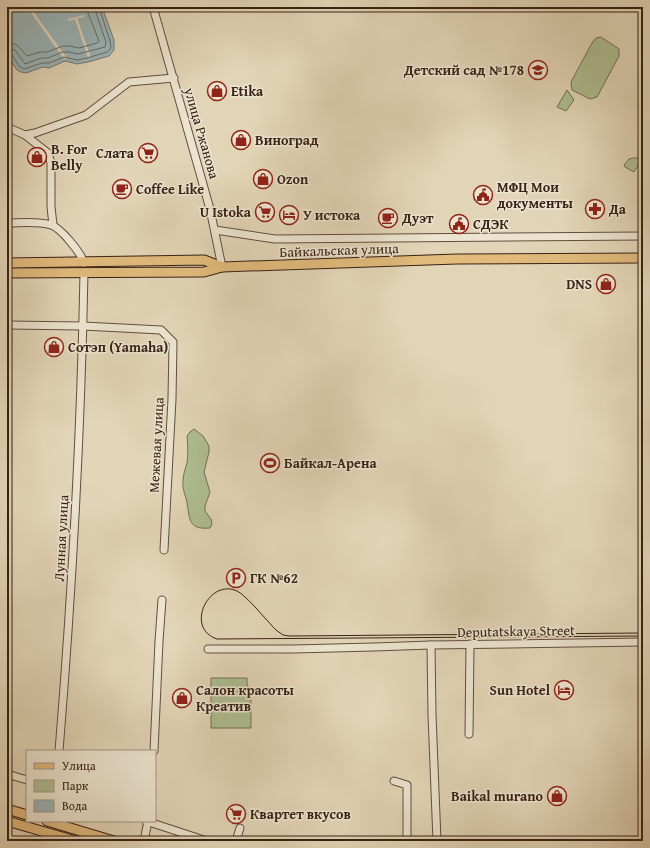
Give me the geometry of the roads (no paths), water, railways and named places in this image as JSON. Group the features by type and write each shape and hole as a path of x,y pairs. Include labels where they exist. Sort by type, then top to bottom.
{"main road":[{"name":"Байкальская улица","path":"7,273 204,272 222,267 457,259 643,258"},
{"name":"Байкальская улица","path":"7,263 204,260 222,267"},
{"path":"7,809 26,815"},
{"path":"7,821 76,841"},
{"path":"50,822 114,841"}],"street":[{"name":"улица Ржанова","path":"153,7 174,78 215,230 222,267"},
{"path":"24,135 86,114 129,82 174,78"},
{"path":"7,127 24,135 48,153 51,163 51,207 53,226"},
{"path":"7,223 31,223 53,226 82,256 84,263"},
{"path":"215,230 275,239 643,236"},
{"name":"Лунная улица","path":"60,750 70,607 83,326 84,273"},
{"path":"7,325 83,326"},
{"name":"Межевая улица","path":"83,326 161,330 173,342 172,399 164,550"},
{"path":"154,750 162,600"},
{"name":"Deputatskaya Street","path":"208,649 345,648 470,644 643,642"},
{"path":"469,734 470,644"},
{"path":"431,645 437,841"},
{"path":"7,774 26,780"},
{"path":"394,781 407,785 407,841"},
{"path":"44,831 47,822"},
{"path":"144,841 148,822 207,841"},
{"path":"236,841 240,828"}],"water":[{"path":"7,7 102,7 114,40 114,50 109,56 88,62 77,64 65,61 49,68 43,67 26,73 21,72 17,70 7,55"}],"tram line":[{"path":"643,633 289,636 283,635 276,630 241,594 237,591 227,589 217,591 210,598 204,606 201,616 202,625 207,633 217,639 643,636"}],"place":[{"name":"Детский сад №178","path":"538,70"},
{"name":"Etika","path":"217,91"},
{"name":"Виноград","path":"241,140"},
{"name":"Слата","path":"148,153"},
{"name":"B. For Belly","path":"37,157"},
{"name":"Ozon","path":"263,179"},
{"name":"Coffee Like","path":"122,189"},
{"name":"МФЦ Мои документы","path":"483,195"},
{"name":"Да","path":"595,209"},
{"name":"U Istoka","path":"265,212"},
{"name":"У истока","path":"289,215"},
{"name":"Дуэт","path":"388,218"},
{"name":"СДЭК","path":"459,224"},
{"name":"DNS","path":"606,284"},
{"name":"Сотэп (Yamaha)","path":"54,347"},
{"name":"Байкал-Арена","path":"270,463"},
{"name":"ГК №62","path":"236,578"},
{"name":"Sun Hotel","path":"564,690"},
{"name":"Салон красоты Креатив","path":"182,698"},
{"name":"Baikal murano","path":"557,796"},
{"name":"Квартет вкусов","path":"236,814"}]}
